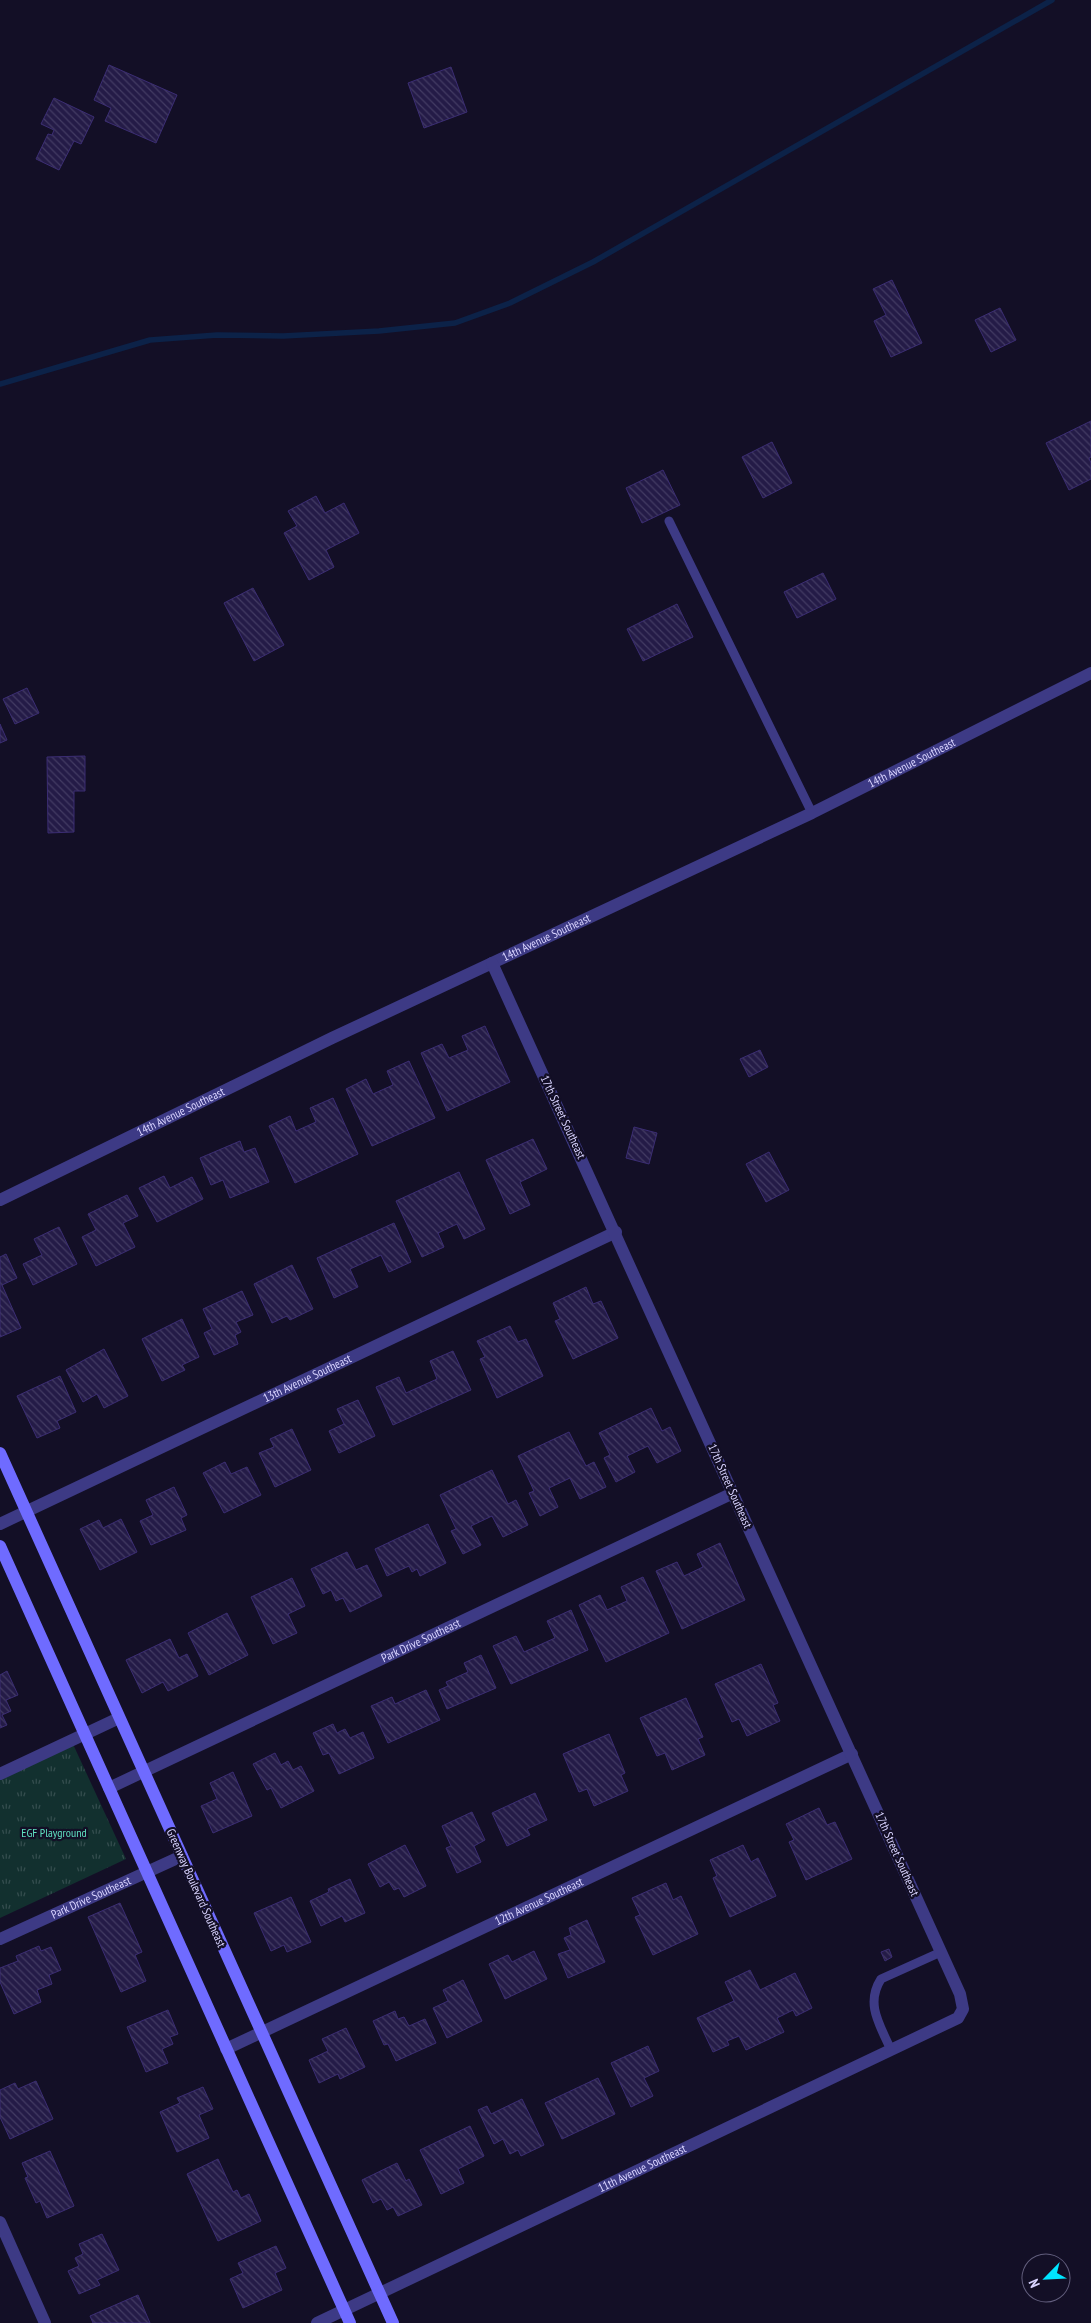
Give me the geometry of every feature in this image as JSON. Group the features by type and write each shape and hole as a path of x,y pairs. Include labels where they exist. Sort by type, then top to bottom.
{"street":[{"name":"14th Avenue Southeast","path":"0,1200 332,1038 812,813 1091,673"},
{"name":"17th Street Southeast","path":"492,963 852,1754 960,1994 963,2009"},
{"name":"13th Avenue Southeast","path":"0,1524 616,1232"},
{"name":"Greenway Boulevard Southeast","path":"0,1453 393,2323"},
{"name":"Park Drive Southeast","path":"109,1788 733,1493"},
{"path":"0,1546 350,2323"},
{"path":"0,1774 119,1718"},
{"name":"12th Avenue Southeast","path":"226,2049 852,1754"},
{"name":"Park Drive Southeast","path":"0,1939 182,1856"},
{"name":"11th Avenue Southeast","path":"317,2323 958,2018 963,2009"},
{"path":"0,2222 44,2323"}],"lane":[{"path":"669,520 812,813"},
{"path":"891,2050 876,2017 873,1994 876,1987 881,1979 941,1952"}],"green space":[{"name":"EGF Playground","path":"72,1742 126,1859 0,1918 0,1776"}],"building":[{"path":"109,65 177,95 156,143 105,121 111,108 94,100"},
{"path":"451,67 467,112 424,128 408,83"},
{"path":"54,98 94,117 81,144 74,141 59,170 36,159 48,134 52,135 54,130 41,124"},
{"path":"892,280 922,343 891,357 874,321 886,315 873,289"},
{"path":"1000,308 1016,340 991,352 975,320"},
{"path":"1091,421 1091,457 1089,458 1091,463 1091,479 1069,490 1046,443"},
{"path":"772,442 792,483 763,498 742,457"},
{"path":"663,470 680,505 642,523 626,488"},
{"path":"316,496 325,513 344,503 359,533 326,550 334,567 309,580 284,533 297,526 288,511"},
{"path":"823,573 836,599 797,618 784,592"},
{"path":"253,588 284,645 254,661 224,603"},
{"path":"677,604 693,637 643,661 627,629"},
{"path":"27,688 39,713 15,724 3,699"},
{"path":"0,724 7,740 0,743"},
{"path":"85,756 85,791 74,791 74,832 48,833 47,757"},
{"path":"485,1026 510,1082 447,1111 421,1053 442,1044 449,1058 468,1050 462,1036"},
{"path":"760,1050 768,1067 749,1077 740,1059"},
{"path":"409,1061 435,1118 372,1146 346,1089 366,1079 373,1094 393,1085 387,1071"},
{"path":"333,1098 358,1154 295,1183 269,1126 290,1116 296,1131 316,1122 310,1108"},
{"path":"634,1127 657,1133 649,1164 626,1158"},
{"path":"533,1139 547,1169 520,1182 530,1205 510,1214 486,1160"},
{"path":"240,1141 244,1152 255,1148 269,1182 230,1198 223,1180 211,1185 200,1158"},
{"path":"769,1152 789,1190 766,1202 746,1164"},
{"path":"459,1172 485,1229 464,1239 457,1224 438,1233 444,1247 422,1257 396,1201"},
{"path":"164,1176 170,1188 192,1177 203,1199 157,1222 139,1188"},
{"path":"127,1195 138,1216 123,1223 135,1247 96,1266 82,1237 96,1230 88,1214"},
{"path":"394,1223 411,1262 389,1272 381,1255 350,1269 358,1287 334,1298 317,1258"},
{"path":"59,1227 77,1264 33,1285 23,1264 42,1255 34,1239"},
{"path":"6,1254 17,1278 2,1285 21,1328 0,1337 0,1257"},
{"path":"292,1265 313,1309 290,1320 287,1316 272,1323 254,1284"},
{"path":"586,1287 593,1304 601,1301 618,1338 573,1359 555,1321 560,1319 553,1303"},
{"path":"242,1291 253,1315 236,1322 241,1332 235,1335 238,1344 214,1355 204,1333 212,1329 203,1309"},
{"path":"182,1319 199,1357 182,1365 185,1370 162,1381 142,1339"},
{"path":"510,1326 518,1342 526,1339 543,1376 497,1398 480,1359 485,1357 477,1341"},
{"path":"104,1349 128,1396 104,1408 97,1394 83,1402 66,1370"},
{"path":"453,1351 471,1390 393,1425 376,1387 399,1377 406,1393 437,1379 430,1361"},
{"path":"60,1376 76,1412 57,1421 60,1428 37,1438 17,1396"},
{"path":"358,1400 375,1436 339,1453 329,1431 344,1424 337,1409"},
{"path":"651,1408 662,1431 670,1427 681,1451 657,1463 648,1446 627,1456 635,1472 616,1482 604,1458 610,1455 599,1433"},
{"path":"292,1429 311,1470 275,1487 259,1453 274,1447 270,1439"},
{"path":"569,1432 586,1466 594,1462 606,1487 580,1499 570,1478 549,1488 558,1507 540,1516 529,1493 534,1491 518,1456"},
{"path":"225,1462 231,1474 247,1467 261,1495 224,1513 203,1473"},
{"path":"492,1470 508,1504 516,1500 528,1525 503,1537 492,1516 471,1526 481,1545 463,1554 451,1531 456,1529 440,1495"},
{"path":"174,1487 187,1515 181,1518 186,1530 151,1545 140,1521 153,1515 146,1500"},
{"path":"121,1519 137,1552 100,1570 80,1529 99,1520 103,1528"},
{"path":"428,1524 446,1563 420,1576 417,1569 412,1572 409,1566 387,1576 375,1549"},
{"path":"720,1543 745,1600 682,1629 656,1571 677,1562 684,1576 703,1567 697,1554"},
{"path":"347,1552 356,1570 367,1565 382,1596 350,1612 343,1598 336,1601 331,1590 323,1594 311,1569"},
{"path":"643,1577 669,1633 606,1662 579,1605 600,1595 607,1610 627,1601 621,1587"},
{"path":"292,1578 305,1606 288,1614 297,1633 273,1644 251,1597"},
{"path":"571,1610 588,1650 511,1684 493,1646 516,1636 524,1652 555,1638 547,1621"},
{"path":"227,1613 248,1655 209,1675 188,1633"},
{"path":"170,1639 179,1658 187,1654 198,1676 168,1691 163,1682 142,1693 126,1660"},
{"path":"481,1655 496,1688 447,1709 439,1690 448,1686 446,1682 468,1672 464,1663"},
{"path":"761,1664 778,1703 773,1705 780,1721 747,1736 739,1719 732,1722 715,1684"},
{"path":"7,1671 18,1695 6,1700 11,1711 2,1715 7,1725 0,1728 0,1675"},
{"path":"426,1690 440,1720 388,1743 371,1706 392,1697 395,1704"},
{"path":"686,1698 703,1737 698,1739 705,1755 672,1770 665,1753 657,1756 640,1718"},
{"path":"333,1724 337,1733 345,1729 350,1738 363,1732 374,1758 339,1774 329,1753 323,1755 313,1733"},
{"path":"609,1734 625,1773 621,1775 628,1791 594,1806 587,1789 579,1792 563,1754"},
{"path":"275,1753 281,1765 288,1761 293,1770 301,1766 314,1791 281,1808 271,1788 267,1790 253,1764"},
{"path":"233,1772 252,1816 213,1833 201,1806 217,1799 210,1783"},
{"path":"535,1793 547,1820 527,1829 530,1835 507,1846 492,1813"},
{"path":"819,1808 827,1825 835,1822 852,1859 806,1880 789,1842 794,1840 786,1824"},
{"path":"472,1812 485,1840 474,1846 481,1862 457,1873 446,1848 451,1846 442,1826"},
{"path":"405,1845 426,1886 404,1897 399,1888 394,1890 389,1882 380,1887 368,1864"},
{"path":"743,1845 751,1862 758,1858 776,1896 730,1917 713,1878 717,1876 710,1860"},
{"path":"350,1879 365,1913 345,1922 342,1916 321,1926 310,1901 329,1892 328,1889"},
{"path":"666,1883 673,1900 681,1896 698,1934 653,1955 635,1917 640,1915 632,1898"},
{"path":"291,1897 311,1942 287,1952 284,1945 271,1951 254,1913"},
{"path":"120,1903 142,1952 135,1955 146,1981 121,1992 88,1917"},
{"path":"587,1920 605,1962 568,1978 558,1954 570,1950 564,1938 571,1935 569,1928"},
{"path":"39,1946 41,1951 51,1947 61,1970 49,1975 52,1984 37,1990 41,2002 14,2014 0,1982 0,1968 18,1961 16,1956"},
{"path":"889,1949 892,1957 885,1961 881,1952"},
{"path":"534,1951 547,1979 505,1999 489,1964 508,1955 512,1962"},
{"path":"750,1970 760,1990 795,1973 812,2008 796,2016 793,2010 777,2018 784,2032 746,2050 739,2036 727,2041 729,2045 713,2052 697,2018 734,2001 725,1982"},
{"path":"463,1980 482,2021 447,2038 433,2008 448,2001 443,1990"},
{"path":"168,2010 178,2034 170,2037 173,2044 162,2049 168,2063 146,2072 127,2027"},
{"path":"395,2011 398,2019 404,2017 409,2026 425,2019 436,2043 396,2061 388,2044 384,2045 373,2021"},
{"path":"346,2028 365,2067 340,2079 338,2074 319,2083 309,2060 328,2051 322,2039"},
{"path":"648,2046 659,2071 644,2078 653,2096 631,2107 611,2063"},
{"path":"598,2078 615,2114 562,2139 545,2103"},
{"path":"36,2081 53,2119 10,2139 0,2117 0,2090 15,2083 18,2089"},
{"path":"203,2087 213,2109 199,2115 209,2138 177,2152 160,2112 180,2103 177,2098"},
{"path":"522,2099 544,2145 521,2156 518,2150 510,2154 503,2139 494,2144 478,2110 487,2106 491,2114"},
{"path":"470,2126 484,2156 458,2169 464,2183 441,2194 420,2150"},
{"path":"50,2151 74,2206 47,2218 40,2201 36,2203 25,2178 28,2177 22,2163"},
{"path":"218,2159 233,2192 237,2190 241,2198 249,2194 261,2221 218,2241 187,2174"},
{"path":"397,2163 406,2181 409,2179 422,2205 398,2216 393,2207 387,2210 381,2199 373,2203 362,2180"},
{"path":"102,2234 119,2270 97,2280 100,2285 79,2294 68,2271 79,2266 75,2258 83,2254 79,2244"},
{"path":"276,2246 286,2268 275,2273 282,2290 243,2308 230,2279 243,2273 238,2263"},
{"path":"138,2295 150,2323 93,2323 90,2316"}],"waterway":[{"path":"0,384 150,340 217,335 283,336 379,331 455,323 510,303 593,262 1052,0"}]}
